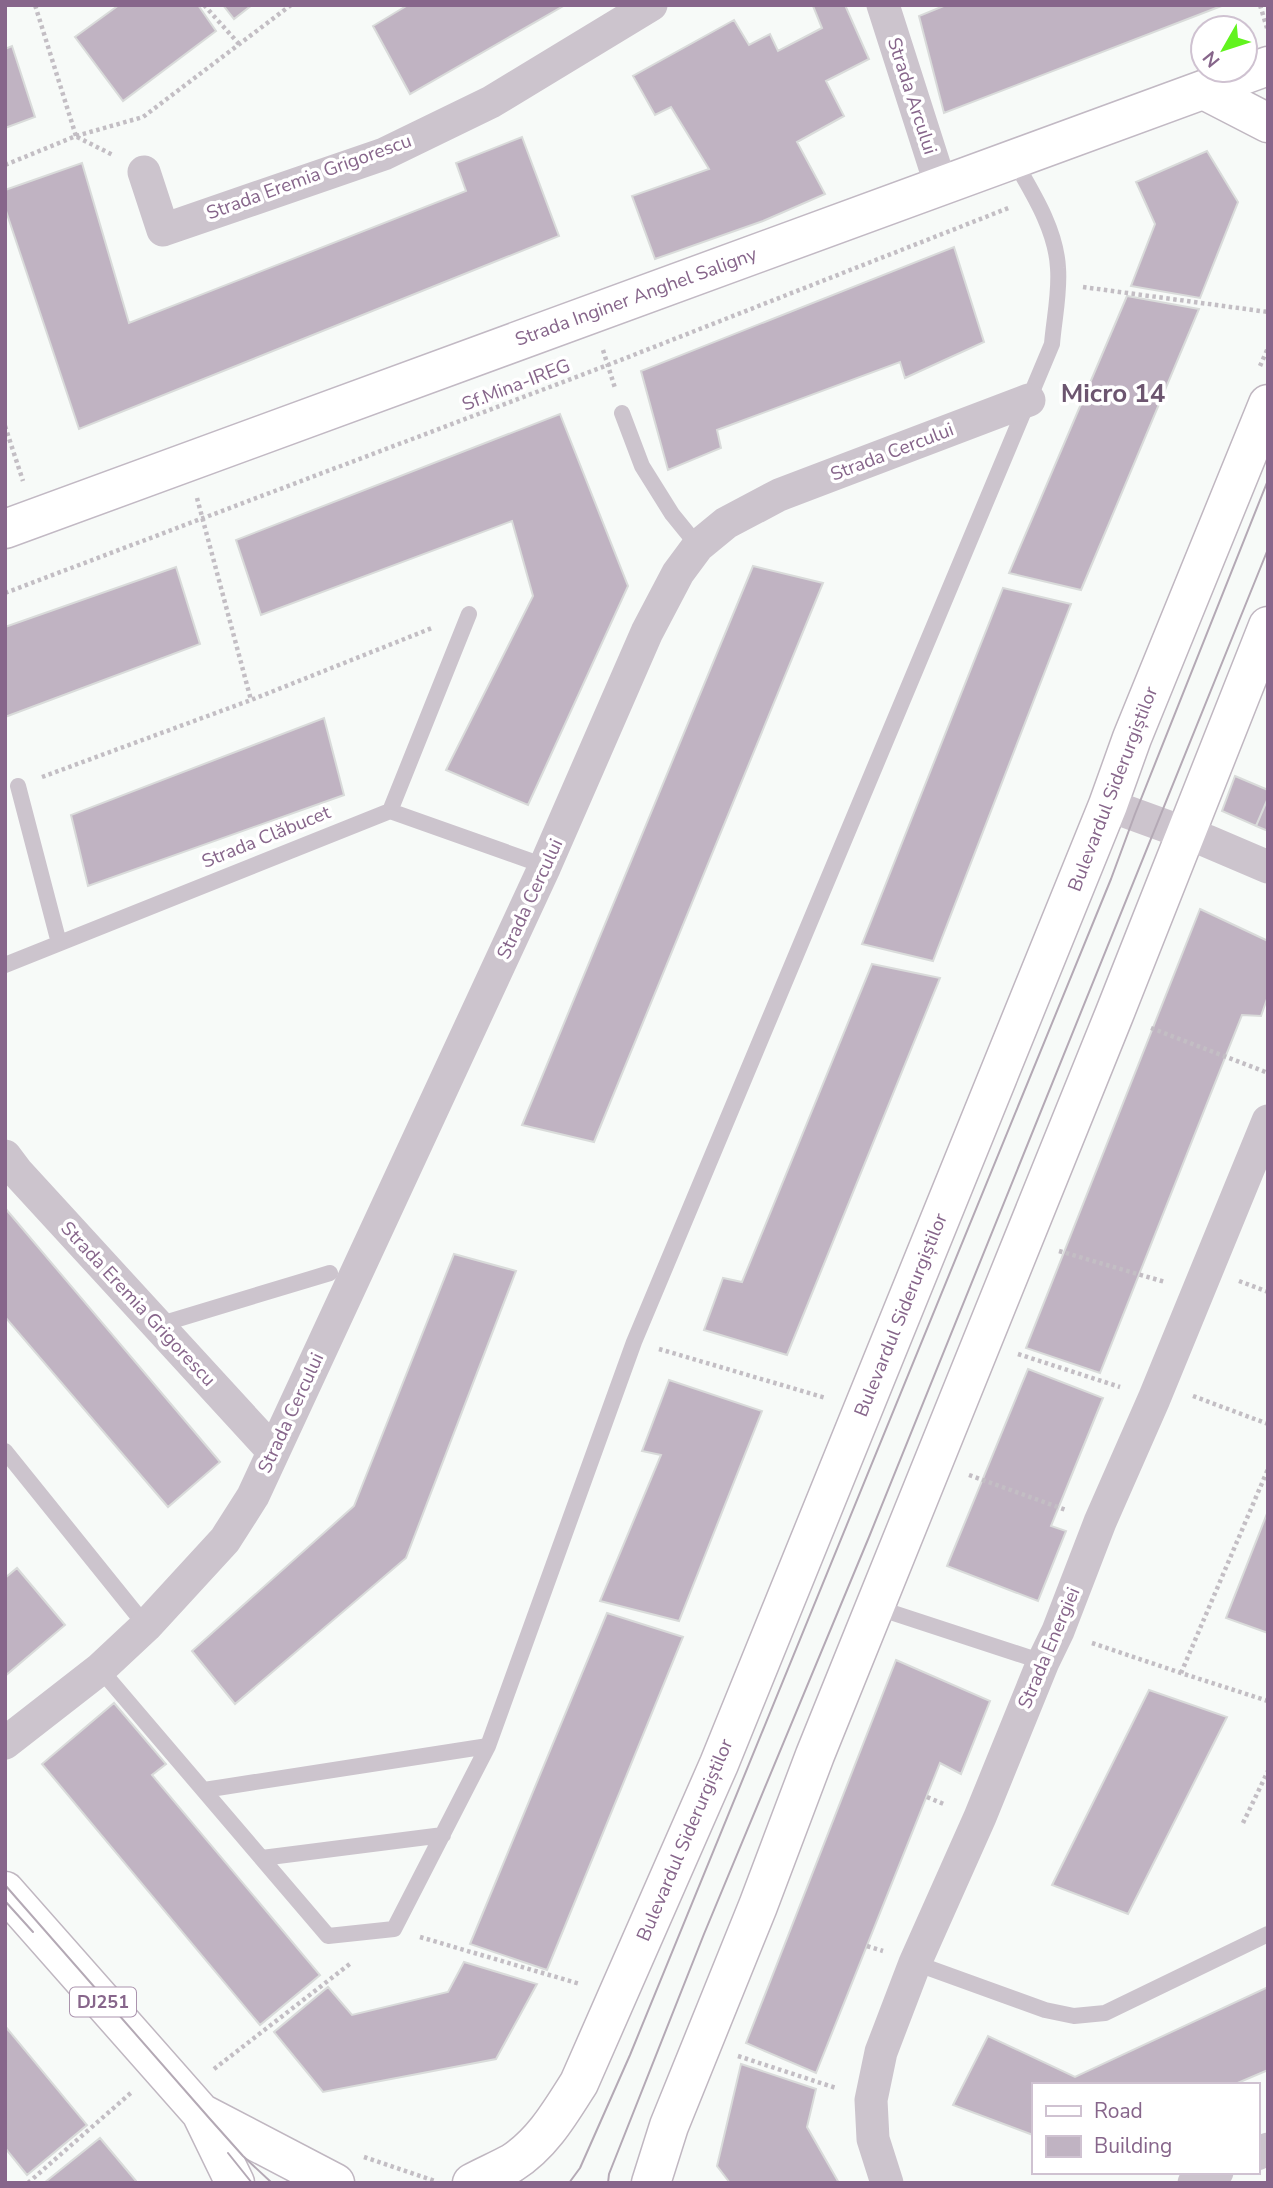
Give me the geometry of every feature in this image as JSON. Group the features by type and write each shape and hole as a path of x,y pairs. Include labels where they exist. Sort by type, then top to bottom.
{"main road":[{"name":"Strada Inginer Anghel Saligny","path":"20,524 1268,66"},
{"path":"1203,90 1268,122"},
{"name":"Bulevardul Siderurgiștilor","path":"472,2183 513,2162 535,2144 555,2121 579,2083 719,1764 1268,404"},
{"path":"651,2183 669,2126 1268,626"},
{"name":"DJ251","path":"5,1891 182,2091 235,2183"},
{"name":"DJ251","path":"182,2091 335,2183"}],"street":[{"name":"Strada Eremia Grigorescu","path":"144,172 163,230 384,154 491,102 650,5"},
{"name":"Strada Arcului","path":"883,5 941,186"},
{"name":"Strada Cercului","path":"5,1743 100,1669 146,1626 225,1540 253,1496 545,866 648,632 678,573 698,546 726,523 779,495 1029,400"},
{"path":"1108,805 1268,867"},
{"name":"Strada Energiei","path":"887,2183 873,2139 870,2100 881,2052 915,1963 1058,1631 1100,1522 1268,1121"},
{"name":"Strada Eremia Grigorescu","path":"5,1156 273,1451"},
{"path":"1194,2183 1213,2174"}],"lane":[{"path":"100,1669 328,1936 394,1929 488,1746 634,1342 1052,344 1058,266 1050,231 1013,159"},
{"path":"622,413 642,466 672,514 698,546"},
{"path":"469,614 390,811 545,866"},
{"path":"18,786 59,943"},
{"name":"Strada Clăbucet","path":"5,965 390,811"},
{"path":"158,1325 330,1273"},
{"path":"5,1451 146,1626"},
{"path":"875,1608 1043,1662"},
{"path":"204,1790 488,1746"},
{"path":"262,1858 443,1835"},
{"path":"915,1963 1045,2010 1074,2016 1105,2012 1268,1934"}],"path":[{"path":"36,5 76,136"},
{"path":"204,5 239,44"},
{"path":"5,165 76,136 144,117 290,5"},
{"path":"1260,5 1268,29"},
{"name":"Sf.Mina-IREG","path":"5,593 608,365 1035,198"},
{"path":"1058,284 1268,312"},
{"path":"591,314 622,413"},
{"path":"5,426 20,524"},
{"path":"187,463 251,699"},
{"path":"18,786 469,614"},
{"path":"1114,1014 1268,1073"},
{"path":"1023,1238 1046,1248 1196,1290"},
{"path":"634,1342 838,1401 862,1412"},
{"path":"982,1342 1268,1424"},
{"path":"933,1463 1100,1522"},
{"path":"1181,1673 1268,1469"},
{"path":"1058,1631 1268,1700"},
{"path":"1243,1823 1268,1771"},
{"path":"28,2183 182,2091 394,1929 591,1987"},
{"path":"703,2041 717,2049 870,2100"}],"building":[{"path":"119,5 198,5 216,31 123,101 75,37"},
{"path":"223,5 252,5 234,19"},
{"path":"408,5 565,5 410,94 373,26"},
{"path":"845,5 869,59 826,81 844,116 797,142 825,194 763,221 655,259 632,196 709,169 671,107 655,115 633,76 734,20 749,45 770,34 778,51 822,28 813,6"},
{"path":"946,5 1224,5 1201,14 1189,14 1189,18 944,113 919,16"},
{"path":"12,46 35,117 5,128 5,49"},
{"path":"522,137 559,236 79,429 5,208 5,190 82,163 129,323 466,191 456,163"},
{"path":"1207,151 1238,202 1200,298 1131,286 1155,224 1136,182"},
{"path":"954,247 984,342 905,378 900,362 717,430 721,448 668,470 641,371"},
{"path":"1127,296 1199,309 1081,590 1009,573"},
{"path":"560,414 628,586 528,805 446,770 533,596 512,521 261,615 236,540"},
{"path":"753,566 823,583 594,1142 522,1125"},
{"path":"176,567 200,644 5,717 5,627"},
{"path":"1003,588 1071,604 933,961 862,944"},
{"path":"324,718 344,795 88,886 71,815"},
{"path":"1235,776 1268,790 1268,798 1256,826 1222,811"},
{"path":"1268,798 1268,831 1256,826"},
{"path":"1200,909 1268,941 1268,996 1261,1016 1242,1015 1100,1373 1026,1348"},
{"path":"872,964 940,978 787,1355 704,1330 723,1278 742,1282"},
{"path":"5,1208 220,1462 168,1507 5,1317"},
{"path":"454,1254 516,1271 406,1558 235,1704 192,1651 354,1506"},
{"path":"1028,1369 1103,1398 1051,1526 1066,1531 1038,1601 947,1566"},
{"path":"669,1380 762,1411 679,1621 600,1601 661,1455 642,1451"},
{"path":"1268,1511 1268,1633 1226,1618"},
{"path":"17,1568 65,1625 5,1676 5,1578"},
{"path":"607,1613 683,1637 547,1970 470,1944"},
{"path":"896,1660 990,1701 961,1774 940,1763 816,2073 746,2043"},
{"path":"1149,1690 1227,1717 1128,1914 1052,1885"},
{"path":"114,1703 166,1764 152,1775 320,1975 260,2025 42,1764"},
{"path":"464,1962 537,1984 496,2059 323,2092 274,2032 328,1987 352,2015 448,1992"},
{"path":"1268,1987 1268,2070 1238,2083 1032,2083 1032,2135 953,2105 988,2036 1075,2077"},
{"path":"5,2026 87,2125 27,2175 5,2148"},
{"path":"741,2064 816,2089 807,2127 839,2183 730,2183 717,2166"},
{"path":"100,2138 135,2183 44,2183"}],"tram line":[{"path":"569,2183 580,2168 630,2055 1111,879 1268,480"},
{"path":"608,2183 609,2174 704,1934 869,1537 1268,549"},
{"path":"5,1885 243,2156 272,2183"},
{"path":"5,1901 33,1932"},
{"path":"228,2153 252,2183"}],"district":[{"name":"Micro 14","path":"1113,393"}]}
